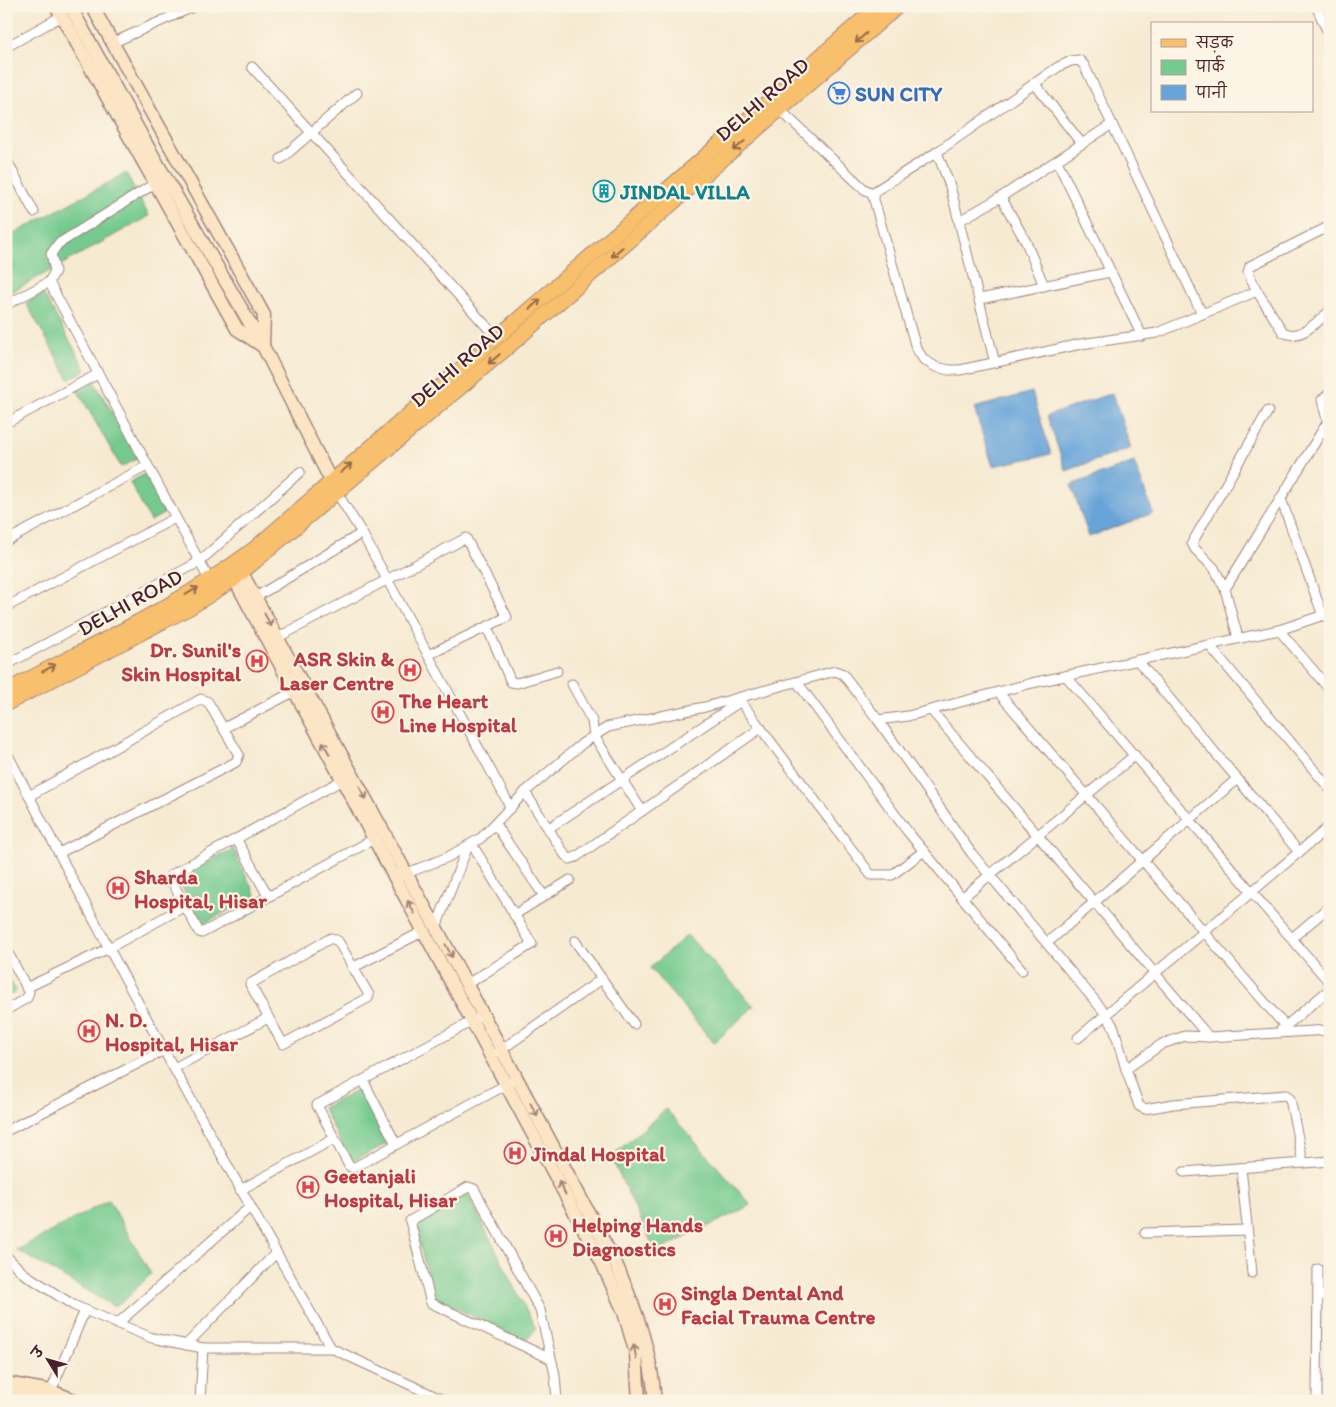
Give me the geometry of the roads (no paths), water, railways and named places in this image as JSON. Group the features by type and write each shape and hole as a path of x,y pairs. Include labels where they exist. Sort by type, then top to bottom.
{"main road":[{"path":"70,6 149,149 263,346 334,488"},
{"path":"92,6 264,315 263,346"},
{"name":"DELHI ROAD","path":"6,704 213,586 235,570 334,488 775,105 878,6"},
{"name":"DELHI ROAD","path":"334,488 496,338 775,105 898,6"},
{"path":"59,11 237,330 263,346"},
{"path":"235,570 256,597 273,640"},
{"path":"235,570 512,1081 616,1264 639,1316 653,1373 654,1401"},
{"name":"DELHI ROAD","path":"6,691 213,586"},
{"path":"348,776 374,839 401,876"},
{"path":"430,929 467,984 478,1018"},
{"path":"512,1081 602,1263 624,1312 636,1354 639,1401"},
{"path":"6,1383 48,1396"},
{"path":"6,1394 48,1396 78,1401"}],"street":[{"path":"112,43 195,6"},
{"path":"1316,6 1330,37"},
{"path":"6,47 59,11"},
{"path":"872,193 937,152 1058,67 1071,60 1079,60 1084,65 1202,314"},
{"path":"252,67 313,132 496,338"},
{"path":"1034,83 1082,144"},
{"path":"281,160 358,93"},
{"path":"775,105 864,189 872,193 916,348 924,360 949,370 995,363 1081,344 1142,336 1168,330 1257,291"},
{"path":"960,221 1002,197 1112,124"},
{"path":"937,152 960,221 995,363"},
{"path":"6,160 10,174 34,212"},
{"path":"1057,161 1142,336"},
{"path":"6,305 49,282 55,271 51,254 58,244 154,184"},
{"path":"1002,197 1026,242 1044,286"},
{"path":"1330,226 1250,266 1248,272 1257,291 1283,332 1288,335 1294,336 1303,332 1330,311"},
{"path":"980,299 1110,272"},
{"path":"49,282 213,586"},
{"path":"6,423 98,374"},
{"path":"1225,589 1329,426 1322,400 1330,392"},
{"path":"1238,638 1225,589 1214,568 1194,550 1192,543 1268,411"},
{"path":"6,541 147,466"},
{"path":"6,666 199,562 300,472"},
{"path":"334,488 362,533 511,808"},
{"path":"878,720 908,716 1066,676 1278,630 1326,614 1281,499"},
{"path":"6,607 175,518"},
{"path":"256,597 362,533"},
{"path":"273,640 466,538 507,614 503,619 428,655"},
{"path":"487,627 511,682 517,683 557,671"},
{"path":"1278,630 1330,690"},
{"path":"1209,645 1330,789"},
{"path":"1137,660 1299,852"},
{"path":"401,876 448,858 470,845 495,824 525,792 594,736 617,724 739,699 839,672 878,720 972,854 1106,1014 1114,1028 1126,1069 1142,1108 1286,1095 1290,1099 1303,1163"},
{"path":"1066,676 1330,982"},
{"path":"797,682 924,851 1022,970"},
{"path":"572,684 592,721 594,736 642,811"},
{"path":"224,728 300,688"},
{"path":"998,692 1285,1026"},
{"path":"29,796 201,699 208,702 238,755 236,762 58,853"},
{"path":"739,699 871,875 892,875 924,851"},
{"path":"549,828 739,699"},
{"path":"931,710 1209,1037"},
{"path":"525,792 570,858 576,857 761,728"},
{"path":"962,898 1135,755"},
{"path":"7,756 240,1190 331,1348"},
{"path":"348,776 170,877 199,932 202,933 374,839"},
{"path":"1047,943 1237,779"},
{"path":"495,824 544,896"},
{"path":"1078,1038 1330,826"},
{"path":"237,840 268,896"},
{"path":"467,984 531,946 470,845"},
{"path":"352,968 430,929 470,845"},
{"path":"514,915 570,880"},
{"path":"26,988 109,948 186,906"},
{"path":"1292,938 1330,906"},
{"path":"331,938 338,940 352,968 368,995 366,1000 284,1044 281,1043 251,987 252,981 331,938"},
{"path":"575,941 634,1024"},
{"path":"6,949 29,992 27,998 6,1010"},
{"path":"497,1053 602,979"},
{"path":"1277,1033 1330,989"},
{"path":"174,1068 268,1018"},
{"path":"478,1018 317,1106 334,1139 351,1168 512,1081"},
{"path":"1126,1069 1162,1044 1185,1036 1209,1037 1330,1030"},
{"path":"6,1131 164,1050"},
{"path":"363,1080 396,1144"},
{"path":"240,1190 334,1139"},
{"path":"1184,1172 1330,1160"},
{"path":"1241,1168 1252,1273"},
{"path":"552,1359 431,1303 410,1221 471,1186 540,1310 552,1359 557,1401"},
{"path":"118,1324 250,1207"},
{"path":"1145,1234 1247,1230"},
{"path":"186,1345 276,1253"},
{"path":"8,1260 23,1273 73,1305 152,1338 203,1348 331,1348 445,1401"},
{"path":"1317,1401 1318,1269"},
{"path":"1318,1296 1330,1295"},
{"path":"48,1396 85,1310"},
{"path":"200,1401 203,1348"}],"water":[{"path":"1032,392 1051,454 993,466 974,408"},
{"path":"1112,393 1131,448 1066,471 1047,416"},
{"path":"1134,462 1153,513 1089,537 1071,485"}],"place":[{"name":"SUN CITY","path":"839,93"},
{"name":"JINDAL VILLA","path":"604,191"},
{"name":"Dr. Sunil's Skin Hospital","path":"257,661"},
{"name":"ASR Skin & Laser Centre","path":"410,670"},
{"name":"The Heart Line Hospital","path":"383,712"},
{"name":"Sharda Hospital, Hisar","path":"118,888"},
{"name":"N. D. Hospital, Hisar","path":"89,1031"},
{"name":"Jindal Hospital","path":"515,1153"},
{"name":"Geetanjali Hospital, Hisar","path":"308,1187"},
{"name":"Helping Hands Diagnostics","path":"556,1236"},
{"name":"Singla Dental And Facial Trauma Centre","path":"665,1304"}]}
